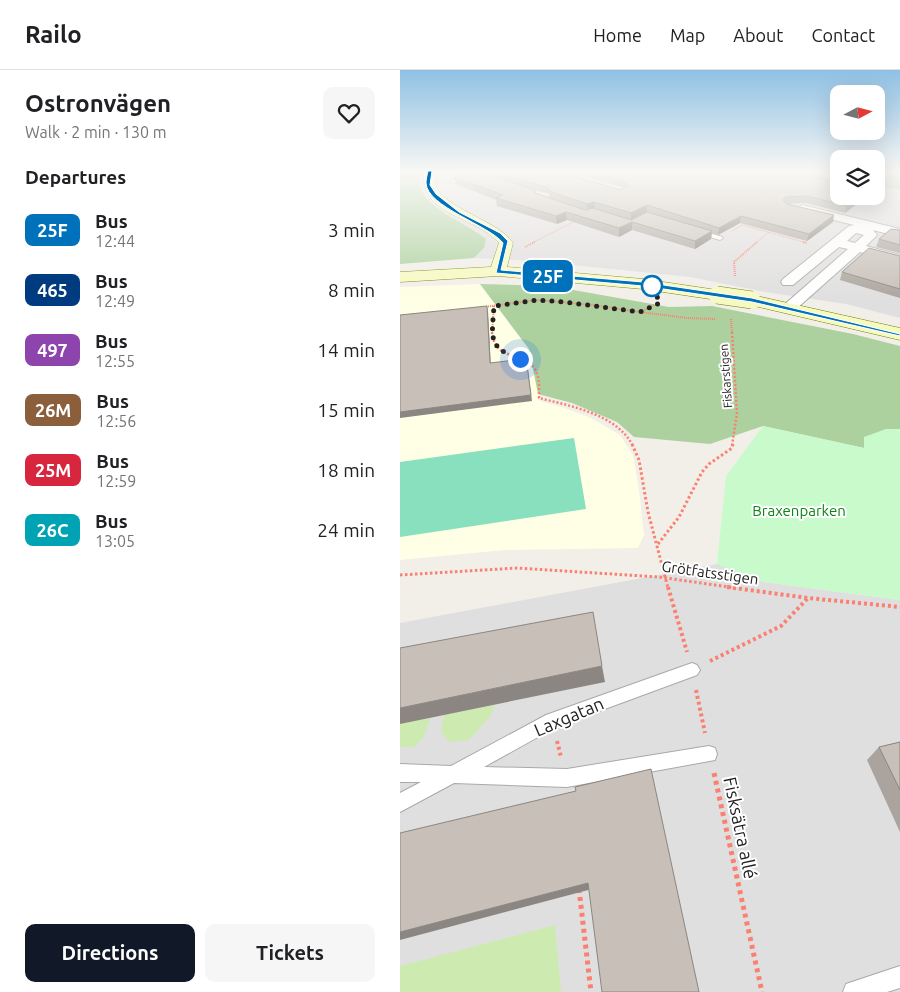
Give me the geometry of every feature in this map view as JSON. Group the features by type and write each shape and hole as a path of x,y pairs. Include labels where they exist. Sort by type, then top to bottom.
{"street":[{"path":"460,214 498,234 506,243 498,271"},
{"path":"826,214 900,233"},
{"path":"788,282 853,229 869,231 871,235 790,307"},
{"path":"832,246 856,247 900,259"},
{"path":"400,277 498,271 643,284 718,294 790,307 900,334"}],"lane":[{"path":"684,228 720,238"},
{"name":"Laxgatan","path":"400,803 552,721 692,670"},
{"name":"Laxgatan","path":"400,773 567,778 710,754"},
{"path":"854,992 900,977"}],"path":[{"path":"769,232 768,221 779,214"},
{"path":"504,252 517,252 579,219"},
{"path":"720,238 742,225 832,246"},
{"path":"736,284 734,262 769,232"},
{"path":"475,308 537,300 687,318 731,320"},
{"path":"640,312 660,303"},
{"name":"Fisksätra allé","path":"494,306 492,325 494,344 502,353 520,359 534,368 539,381 539,398 564,404 601,419 622,431 633,444 640,463 648,510 692,670 762,992"},
{"name":"Fiskarstigen","path":"658,544 679,517 702,472 709,464 732,448 737,412 732,315"},
{"name":"Grötfatsstigen","path":"400,575 517,568 667,578 808,598 900,607"},
{"path":"692,670 781,626 808,598"},
{"path":"552,721 567,778"},
{"path":"579,885 591,992"}],"shaded area":[{"path":"445,214 900,214 900,318 846,304 765,292 690,277 532,261 474,258 484,248 478,232"},
{"path":"480,284 529,349 540,401 591,418 620,435 633,455 644,535 638,548 505,550 400,560 400,287"},
{"path":"717,564 764,582 900,600 900,992 400,992 400,623"}],"green space":[{"path":"400,214 446,214 486,239 484,248 474,258 400,264"},
{"path":"480,284 551,286 669,307 712,306 853,334 900,346 900,429 886,429 864,448 763,426 710,444 634,437 617,422 572,403 538,394 529,349"},
{"name":"Braxenparken","path":"763,426 864,448 864,437 886,429 900,429 900,600 764,582 717,564 726,476"},
{"path":"574,438 586,509 400,537 400,462"},
{"path":"494,705 492,714 469,740 449,742 441,732 444,715"},
{"path":"430,718 424,737 414,747 400,747 400,724"},
{"path":"555,925 561,992 400,992 400,966"}],"building":[{"path":"573,214 612,214 631,220 643,214 654,214 712,231 695,241 632,222 619,228"},
{"path":"675,214 834,215 809,234 741,216 719,228"},
{"path":"891,229 900,230 900,245 879,239"},
{"path":"869,248 900,256 900,289 842,272"},
{"path":"487,306 490,363 515,360 516,366 527,365 531,395 400,412 400,315"},
{"path":"593,612 602,666 400,708 400,648"},
{"path":"900,742 900,790 879,747"},
{"path":"651,769 699,992 602,992 588,883 400,932 400,833 576,791 575,787"}],"bus line":[{"name":"25F","path":"460,214 498,234 506,243 498,271 643,284 752,300 790,307 900,334"}],"route":[{"path":"520,359 502,353 494,344 492,325 494,306 537,300 640,312 660,303 652,286"}]}
